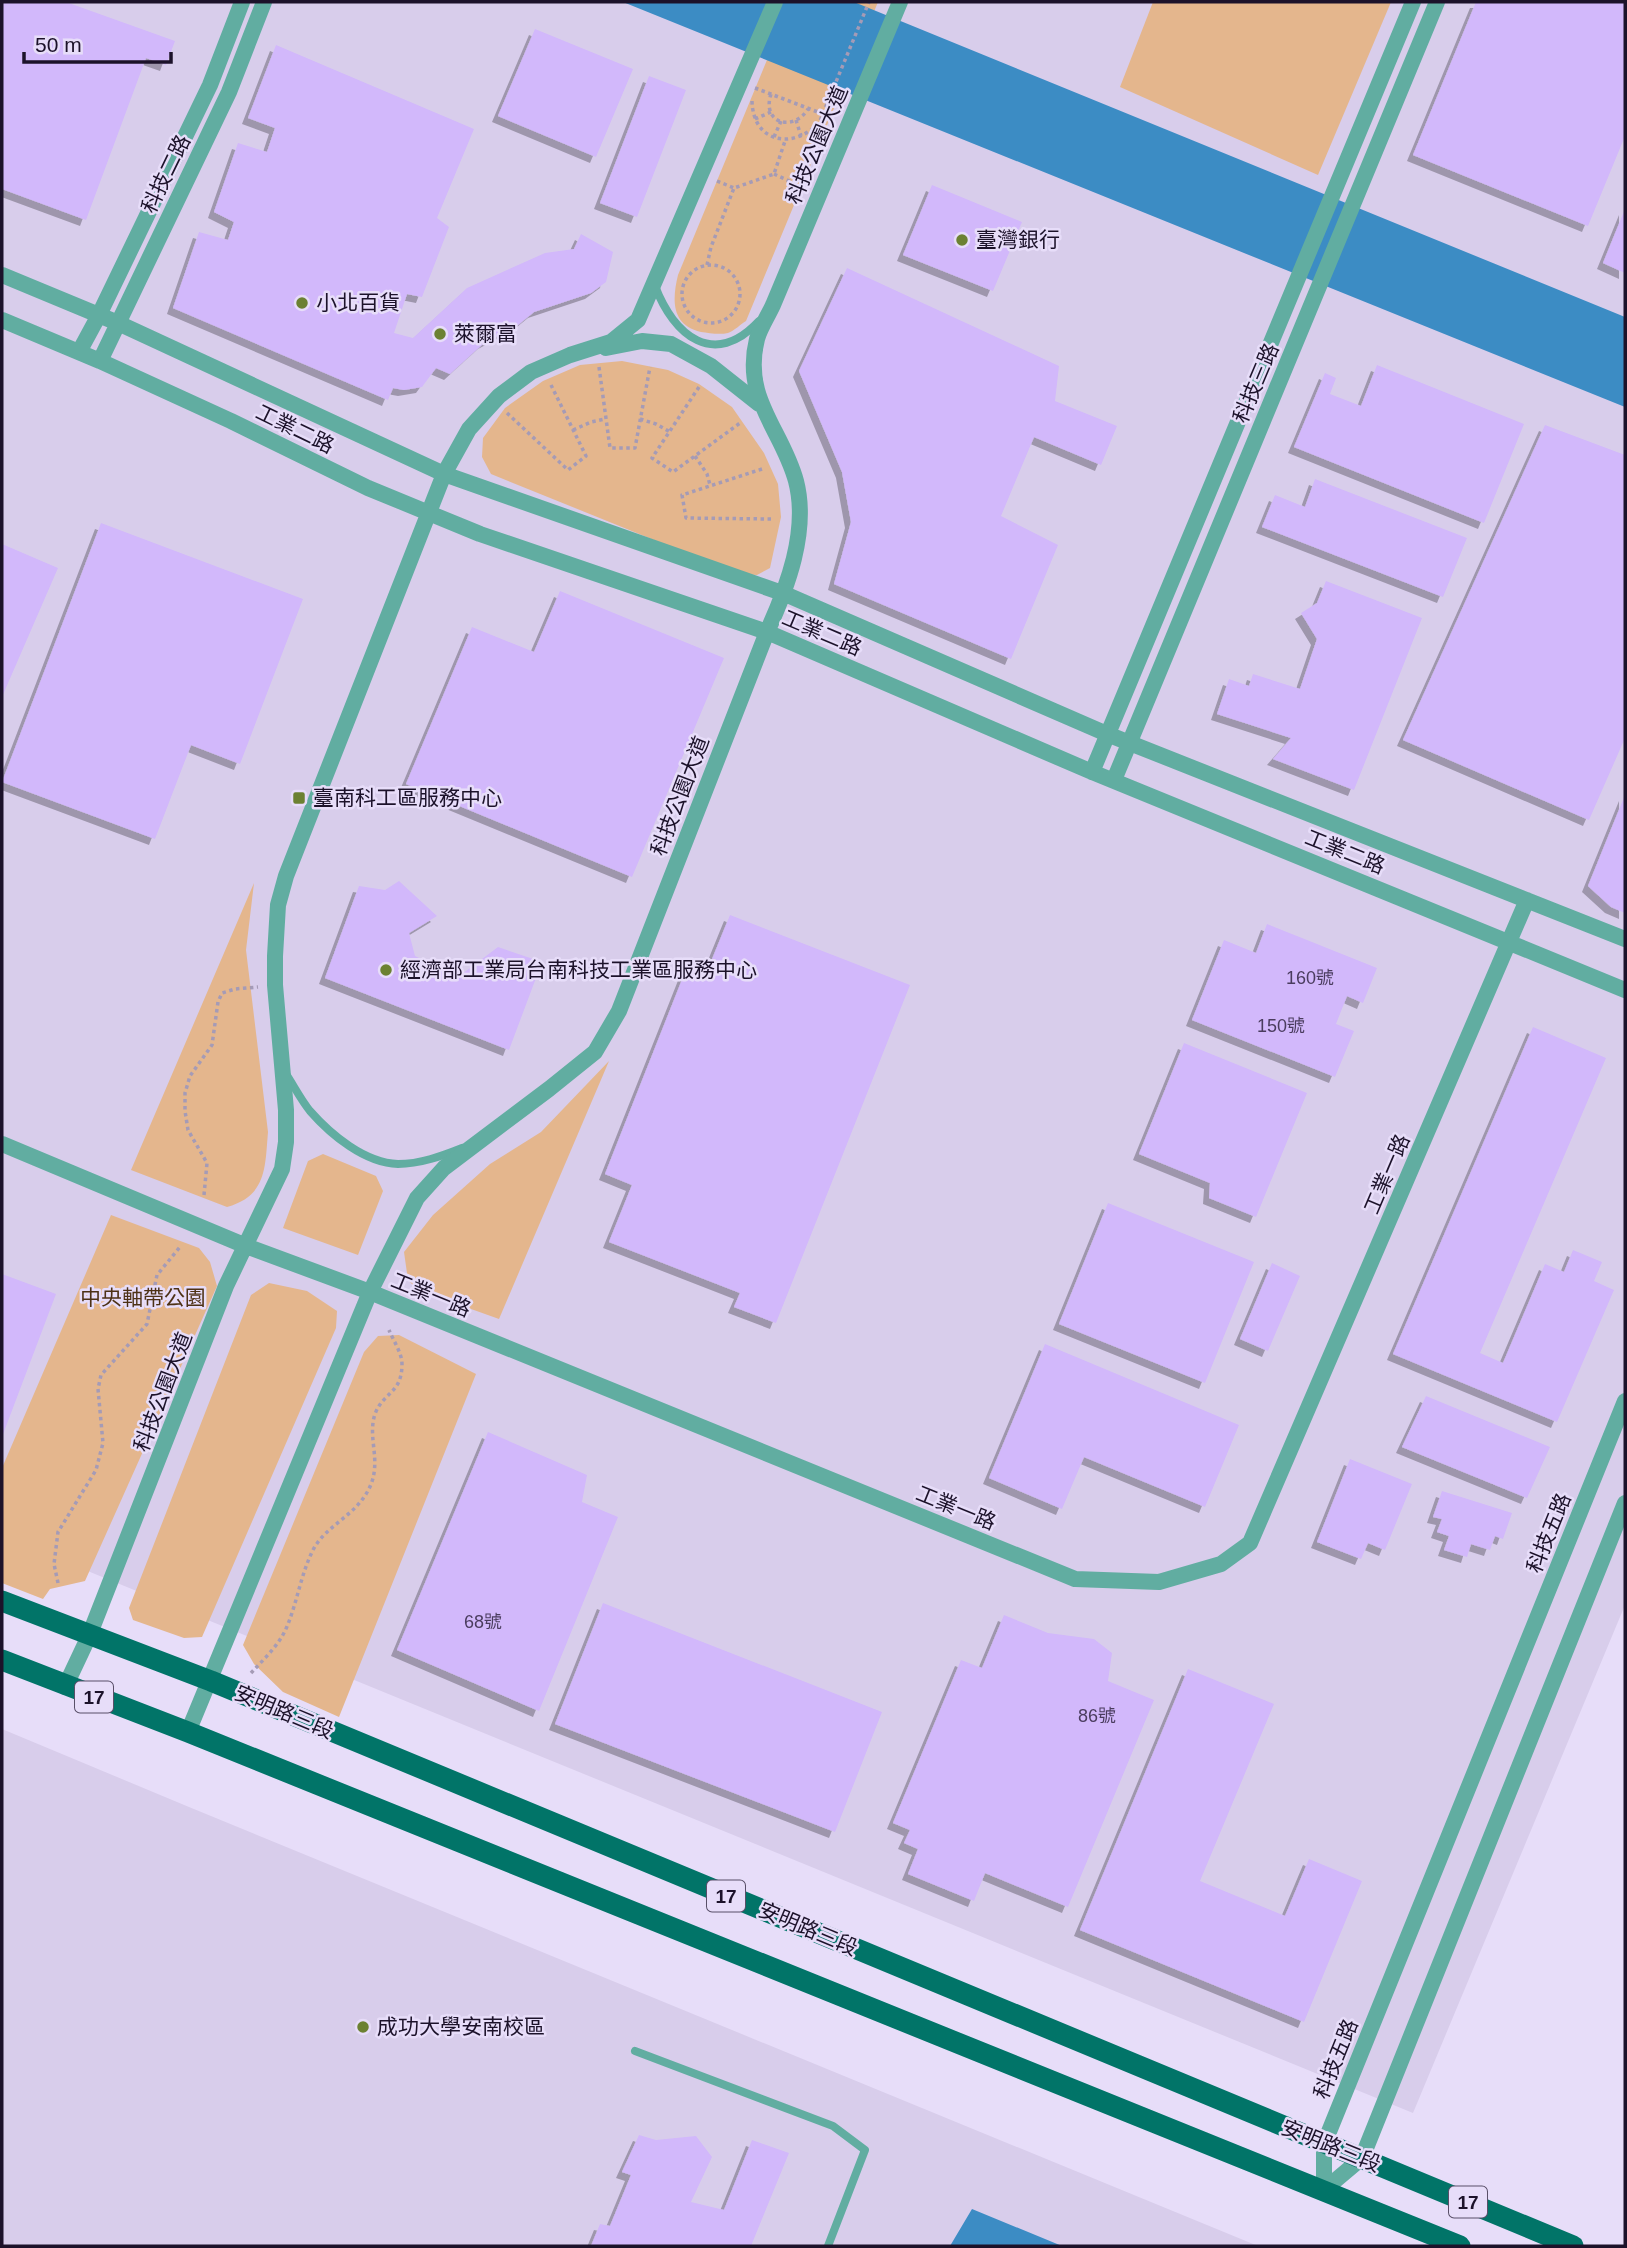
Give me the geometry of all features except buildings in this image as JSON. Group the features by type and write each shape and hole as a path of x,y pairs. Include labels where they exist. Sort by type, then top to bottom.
{"main road":[{"name":"安明路三段","path":"2,1601 211,1681 1573,2246"},
{"name":"安明路三段","path":"2,1660 188,1732 1460,2246"}],"street":[{"name":"科技二路","path":"79,352 210,85 242,2"},
{"name":"科技二路","path":"100,361 229,92 264,2"},
{"name":"科技公園大道","path":"65,1686 89,1636 226,1286 282,1169 286,1142 283,1069 275,985 278,905 286,876 444,474 469,429 499,396 531,372 569,355 611,342 638,320 775,2"},
{"name":"科技公園大道","path":"188,1732 370,1292 417,1198 444,1168 595,1052 619,1011 767,632 785,594 800,515 796,482 752,375 757,337 773,305 900,2"},
{"name":"科技三路","path":"1092,772 1413,2"},
{"name":"科技三路","path":"1114,780 1437,2"},
{"name":"工業二路","path":"2,275 118,324 444,474 785,594 1107,734 1625,939"},
{"name":"工業二路","path":"2,320 231,421 368,488 480,534 767,632 1092,772 1625,990"},
{"name":"科技公園大道","path":"569,355 642,341 671,344 711,366 764,408"},
{"name":"工業一路","path":"2,1144 246,1246 370,1292 1075,1579 1159,1582 1221,1564 1250,1543 1527,900"},
{"name":"科技五路","path":"1324,2190 1324,2144 1625,1401"},
{"path":"1324,2190 1362,2158 1625,1503"}],"lane":[{"name":"科技公園大道","path":"654,283 663,308 673,322 688,336 708,344 732,341 751,330 773,305"},
{"name":"科技公園大道","path":"283,1069 309,1110 349,1145 374,1158 397,1164 438,1157 475,1143"},
{"path":"635,2051 833,2126 865,2150 828,2246"}],"path":[{"path":"752,98 759,128 785,141 810,133 819,123 869,2"},
{"path":"753,87 823,114"},
{"path":"771,94 769,107 778,121 796,120 804,116 808,109"},
{"path":"755,118 771,112"},
{"path":"796,120 801,136"},
{"path":"774,137 781,121"},
{"path":"774,174 785,141"},
{"path":"707,265 711,247 734,188 774,174 819,195"},
{"path":"707,265 727,268 734,275 741,293 734,312 718,322 708,323 691,315 682,299 682,289 690,273 707,265"},
{"path":"599,367 610,448 635,448 650,367"},
{"path":"507,413 568,470 586,456 550,383"},
{"path":"699,387 652,458 673,472 740,423"},
{"path":"573,430 605,419"},
{"path":"640,419 670,432"},
{"path":"695,456 707,474 710,485"},
{"path":"762,469 682,495 686,519 771,519"},
{"path":"204,1195 207,1163 188,1130 185,1111 185,1093 190,1076 212,1045 218,1002 222,993 275,985"},
{"path":"58,1583 54,1564 58,1532 96,1471 103,1443 98,1389 102,1375 147,1324 158,1275 180,1247"},
{"path":"251,1672 284,1633 314,1548 328,1528 353,1509 369,1488 377,1463 374,1417 380,1404 395,1391 401,1379 402,1361 389,1330"}],"shaded area":[{"path":"2,2 1625,2 1625,1605 1413,2113 2,1536"},
{"name":"成功大學安南校區","path":"2,1729 189,1807 1258,2246 2,2246"}],"green space":[{"path":"791,2 878,2 746,321 728,333 701,332 684,324 676,310 678,275"},
{"path":"1153,2 1391,2 1318,175 1120,87"},
{"path":"622,361 668,370 699,384 732,407 764,453 778,484 781,517 770,568 757,575 738,574 491,474 482,457 483,438 505,408 543,381 580,365"},
{"path":"254,883 246,950 268,1132 267,1145 264,1168 257,1188 250,1196 227,1207 131,1170"},
{"path":"609,1061 499,1319 418,1290 408,1280 404,1252 433,1215 490,1164 541,1132"},
{"path":"323,1154 376,1176 383,1191 358,1255 283,1228 308,1161"},
{"name":"中央軸帶公園","path":"111,1215 199,1248 210,1262 217,1286 85,1581 50,1589 43,1599 2,1583 2,1468"},
{"name":"中央軸帶公園","path":"269,1283 307,1291 337,1311 336,1328 202,1637 184,1638 133,1620 129,1608 251,1295"},
{"path":"399,1335 476,1374 339,1717 283,1692 254,1664 243,1645 364,1352 378,1336"}],"water":[{"path":"623,2 854,2 1625,317 1625,407"},
{"path":"972,2209 1062,2246 950,2246"}],"place":[{"name":"臺灣銀行","path":"962,240"},
{"name":"小北百貨","path":"302,303"},
{"name":"萊爾富","path":"440,334"},
{"name":"臺南科工區服務中心","path":"299,798"},
{"name":"經濟部工業局台南科技工業區服務中心","path":"386,970"},
{"name":"成功大學安南校區","path":"363,2027"}]}
